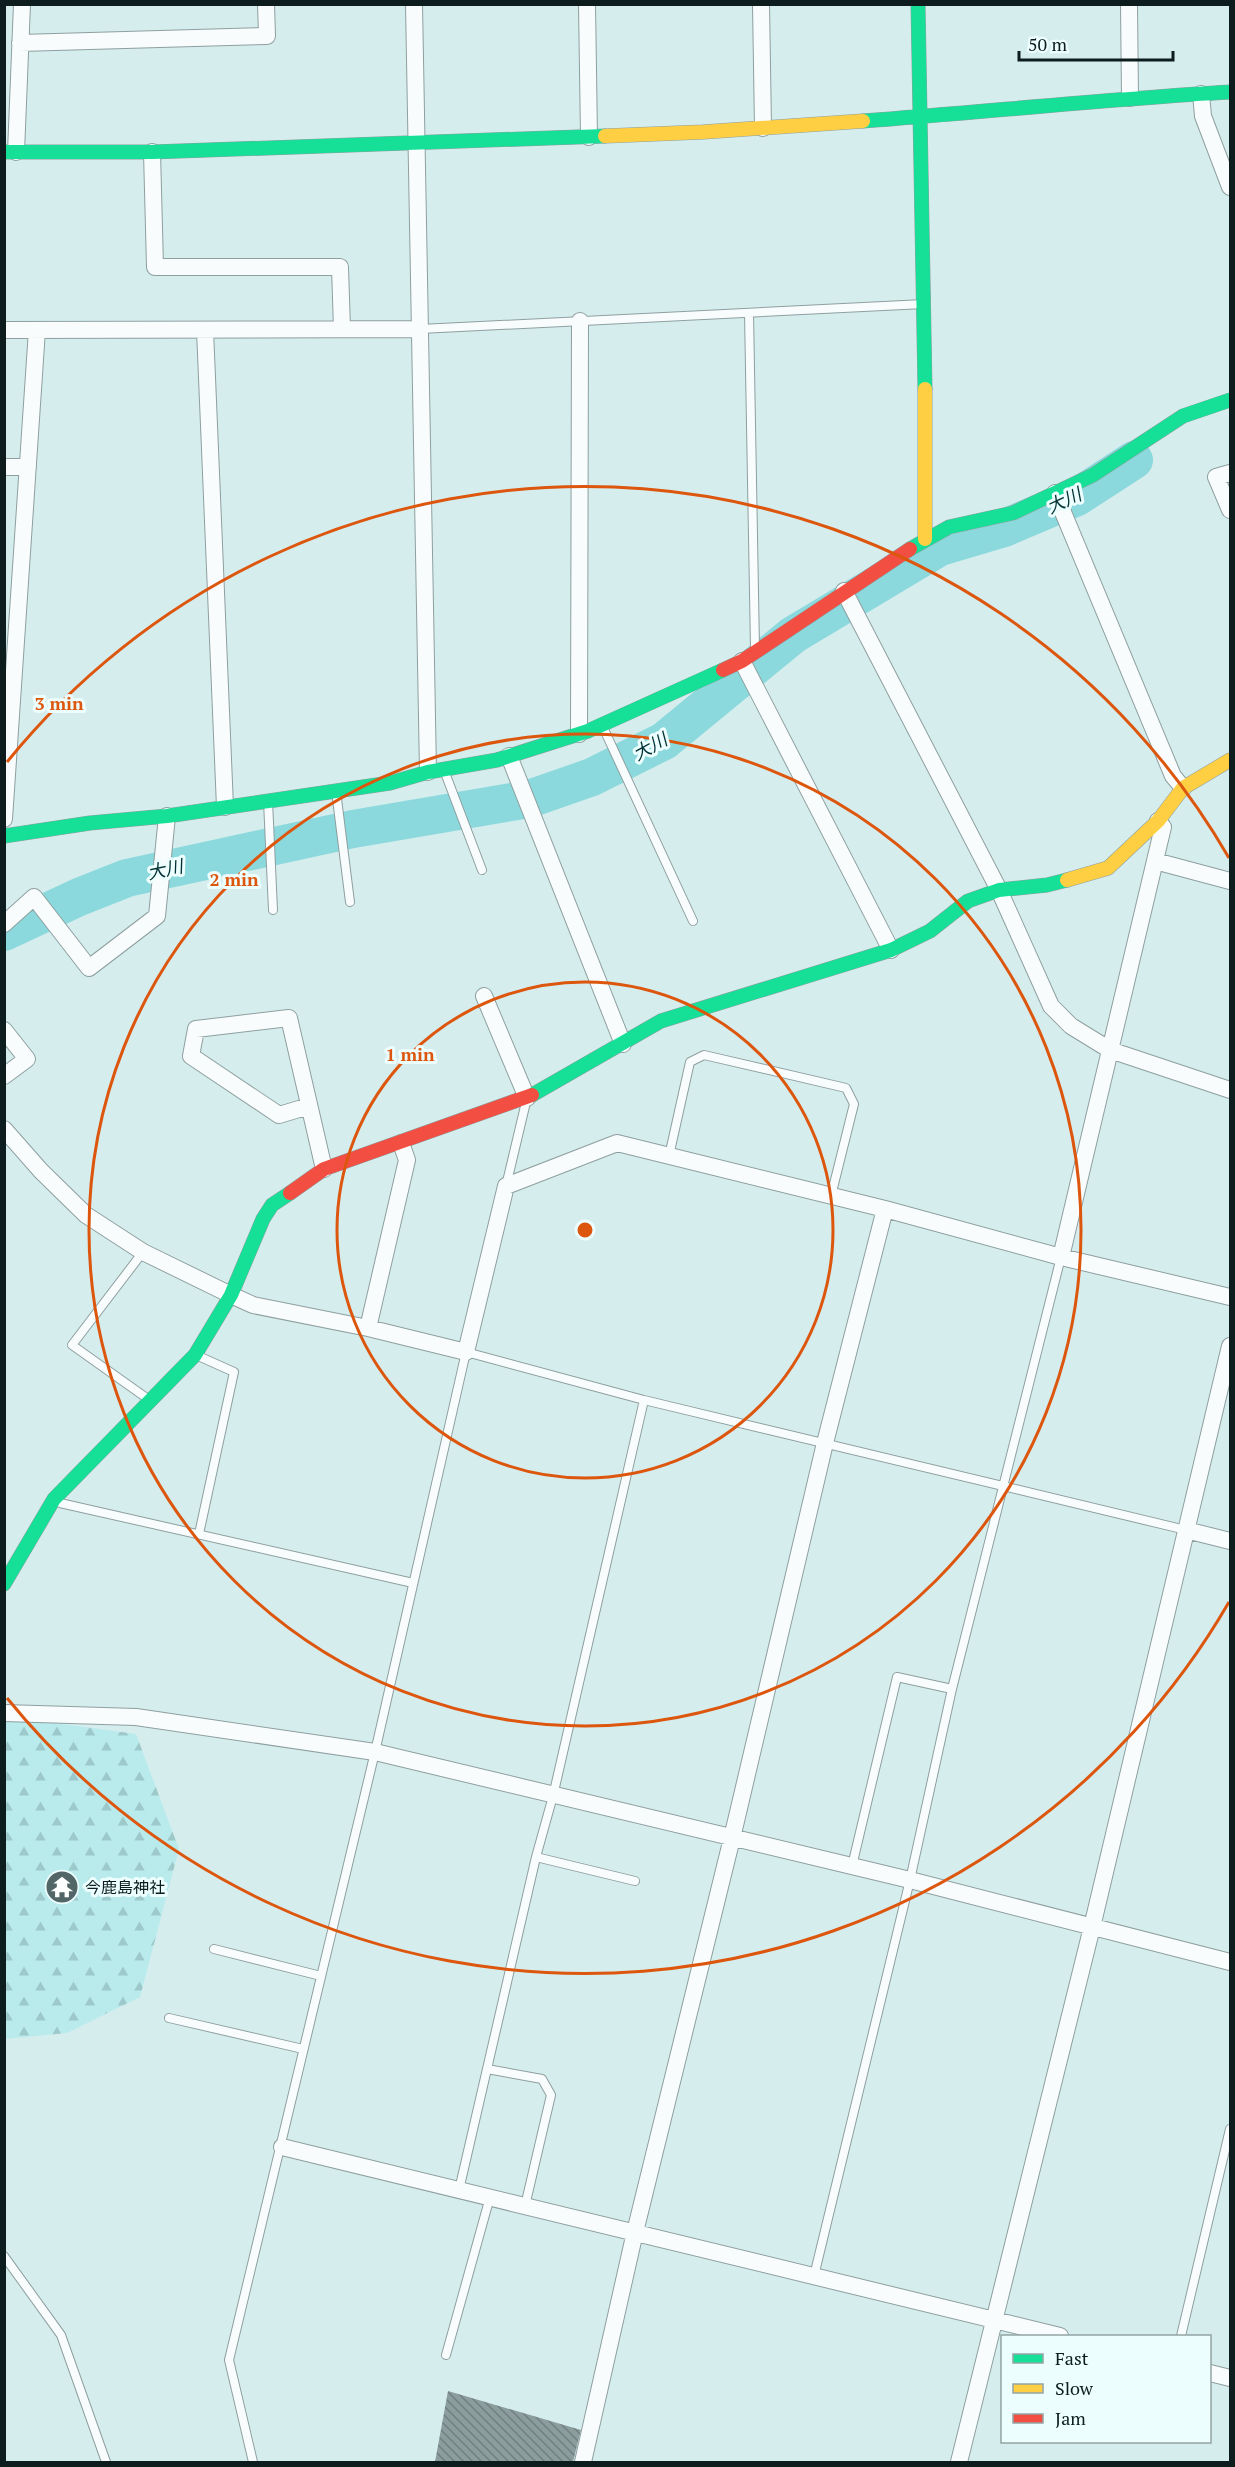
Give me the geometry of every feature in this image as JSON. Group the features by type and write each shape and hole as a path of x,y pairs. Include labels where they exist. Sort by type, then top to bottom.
{"street":[{"path":"22,4 21,43 10,152 152,152 589,137 764,128 1230,92"},
{"path":"21,43 267,36 266,4"},
{"path":"414,4 420,329 436,771"},
{"path":"587,4 589,137"},
{"path":"761,4 764,128"},
{"path":"918,4 925,304 925,539"},
{"path":"1130,4 1130,98"},
{"path":"1201,94 1203,116 1230,187"},
{"path":"152,152 155,267 340,267 342,329"},
{"path":"579,734 580,321"},
{"path":"4,330 420,329"},
{"path":"4,819 37,330"},
{"path":"205,330 225,807"},
{"path":"4,836 90,823 167,816 390,783 509,756 579,734 748,656 925,539 949,527 1013,513 1093,475 1183,416 1230,400"},
{"path":"4,467 28,466"},
{"path":"1230,473 1216,477 1230,510"},
{"path":"1055,493 1173,776 1183,788"},
{"path":"844,591 999,890 1051,1006 1071,1026 1110,1050 1230,1090"},
{"path":"748,656 891,950"},
{"path":"509,756 623,1044"},
{"path":"4,1584 54,1499 195,1355 231,1295 263,1219 272,1205 324,1169 527,1098 569,1076 661,1021 891,950 930,931 968,901 999,890 1047,885 1108,868 1158,821 1183,788 1230,760"},
{"path":"4,924 34,897 89,968 157,916 167,816"},
{"path":"1061,1257 1163,827 1158,821"},
{"path":"1155,861 1230,881"},
{"path":"484,996 527,1098"},
{"path":"309,1106 279,1114 191,1056 196,1029 289,1018 324,1169"},
{"path":"4,1030 27,1059 4,1076"},
{"path":"4,1129 41,1171 86,1215 143,1252 231,1295 254,1305 368,1328 466,1352 506,1186 617,1143 885,1209 1061,1257 1230,1297"},
{"path":"368,1328 407,1160 401,1143"},
{"path":"584,2463 635,2232 732,1838 825,1443 885,1209"},
{"path":"959,2463 1092,1928 1230,1346"},
{"path":"1185,1530 1230,1541"},
{"path":"4,1713 136,1717 375,1752 910,1880 1230,1962"},
{"path":"282,2147 1052,2335"},
{"path":"1211,2373 1230,2378"}],"lane":[{"path":"420,329 925,304"},
{"path":"748,313 748,656"},
{"path":"602,725 693,921"},
{"path":"436,771 482,870"},
{"path":"336,791 350,902"},
{"path":"268,801 273,910"},
{"path":"669,1156 690,1062 704,1055 846,1088 854,1104 831,1196"},
{"path":"506,1186 527,1098"},
{"path":"143,1252 72,1345 151,1401"},
{"path":"814,2276 910,1880 952,1689 1061,1257"},
{"path":"253,2463 229,2360 282,2147 303,2049 375,1752 466,1352 644,1400 1185,1530"},
{"path":"195,1355 234,1372 199,1534"},
{"path":"459,2190 644,1400"},
{"path":"54,1499 60,1503 414,1583"},
{"path":"852,1866 897,1677 952,1689"},
{"path":"536,1857 635,1881"},
{"path":"214,1949 321,1976"},
{"path":"169,2018 303,2049"},
{"path":"487,2069 542,2079 552,2095 525,2206"},
{"path":"1181,2335 1230,2129"},
{"path":"446,2355 490,2197"},
{"path":"4,2256 61,2334 106,2463"}],"green space":[{"path":"5,1716 136,1734 179,1849 140,1997 67,2033 5,2039"}],"building":[{"path":"448,2391 581,2430 573,2462 435,2462"}],"waterway":[{"name":"大川","path":"4,932 79,897 127,878 353,829 529,799 592,777 664,741 793,635 940,547 1004,528 1077,497 1134,460"}],"traffic: fast":[{"path":"918,4 925,389"},
{"path":"863,121 1230,92"},
{"path":"4,152 152,152 605,136"},
{"path":"910,549 949,527 1013,513 1093,475 1183,416 1230,400"},
{"path":"4,836 90,823 167,816 390,783 428,772 497,760 588,731 723,670"},
{"path":"532,1095 661,1021 891,950 930,931 968,901 999,890 1047,885 1067,880"},
{"path":"4,1584 54,1499 195,1355 231,1295 263,1219 272,1205 290,1193"}],"traffic: slow":[{"path":"605,136 863,121"},
{"path":"925,389 925,539"},
{"path":"1067,880 1108,868 1158,821 1183,788 1230,760"}],"traffic: jam":[{"path":"723,670 742,661 910,549"},
{"path":"290,1193 324,1169 532,1095"}],"place":[{"name":"今鹿島神社","path":"62,1887"}]}
